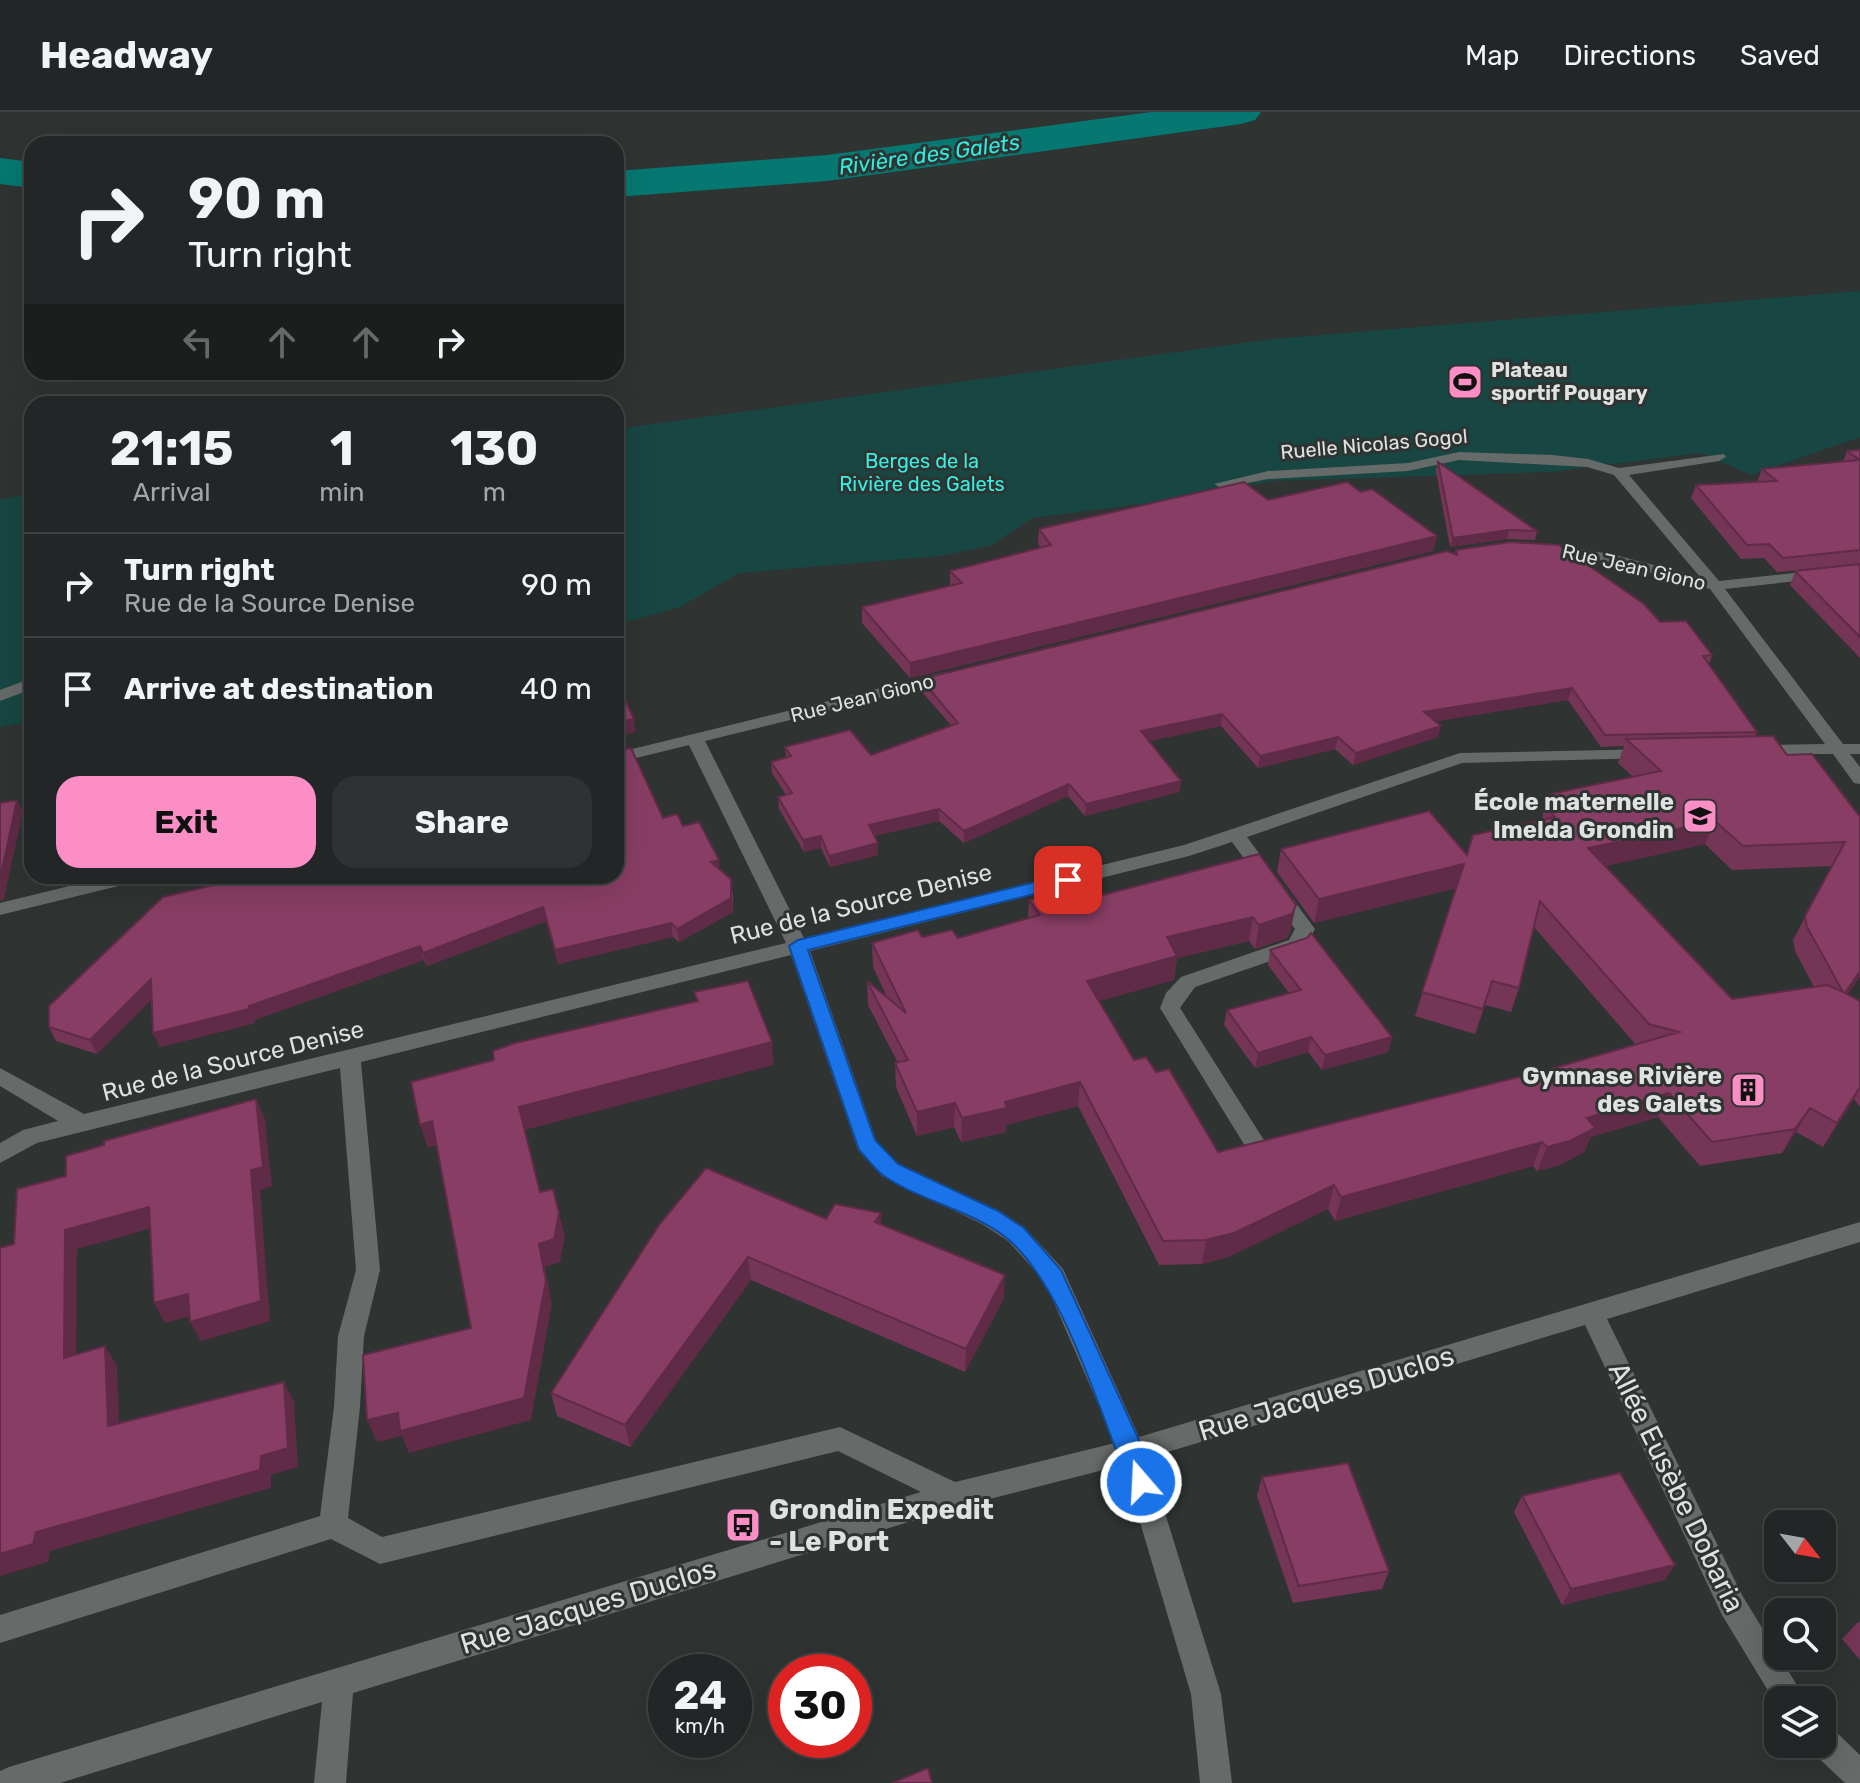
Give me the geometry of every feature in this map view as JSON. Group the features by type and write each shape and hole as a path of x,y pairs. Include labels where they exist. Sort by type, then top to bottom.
{"street":[{"name":"Ruelle Nicolas Gogol","path":"1221,484 1268,475 1408,467 1459,456 1553,459 1619,472 1719,457"},
{"path":"1619,472 1715,586 1860,779"},
{"name":"Rue Jean Giono","path":"1522,546 1568,549 1715,586 1860,570"},
{"name":"Rue Jean Giono","path":"624,756 970,671"},
{"path":"0,696 24,686"},
{"path":"695,739 798,946 866,1144 890,1170 990,1217 1016,1234 1054,1276 1132,1451 1206,1694 1216,1783"},
{"path":"1742,751 1860,749"},
{"name":"Rue de la Source Denise","path":"0,1154 31,1136 350,1060 1237,836 1460,758 1663,753"},
{"path":"1237,836 1305,929 1304,935 1296,945 1188,982 1173,998 1170,1008 1258,1148"},
{"path":"0,909 103,884"},
{"path":"333,1525 347,1407 351,1336 368,1270 350,1060"},
{"path":"0,1076 82,1124"},
{"name":"Rue Jacques Duclos","path":"9,1783 954,1495 1132,1451 1860,1232"},
{"name":"Allée Eusèbe Dobaria","path":"1592,1313 1732,1605 1782,1686"},
{"path":"0,1629 333,1525 380,1551 840,1439 954,1495"},
{"path":"330,1783 339,1681"},
{"path":"1836,1753 1860,1776"}],"green space":[{"name":"Berges de la Rivière des Galets","path":"1860,291 1860,437 1751,475 1701,453 1551,472 1272,481 1180,499 1032,518 990,546 940,556 739,573 680,607 624,623 624,428 1271,339"},
{"path":"24,497 24,722 0,727 0,499"}],"building":[{"path":"1860,450 1860,460 1847,451"},
{"path":"1860,460 1860,550 1783,558 1769,544 1747,545 1696,485 1777,481 1762,469"},
{"path":"1438,462 1537,531 1509,530 1453,538"},
{"path":"1244,482 1268,500 1347,482 1361,492 1372,489 1437,536 910,663 862,607 962,583 950,571 1051,545 1039,529"},
{"path":"1510,542 1559,545 1644,604 1660,622 1686,621 1712,655 1703,656 1757,732 1605,735 1572,688 1424,712 1441,726 1356,753 1338,737 1260,756 1222,714 1141,731 1181,781 1086,804 1069,784 964,831 939,809 869,825 878,843 829,856 821,836 803,840 778,797 792,793 771,762 791,756 785,747 850,730 871,755 958,723 921,679 1447,551 1457,555 1456,550"},
{"path":"1860,564 1860,637 1795,571"},
{"path":"624,697 634,719 624,721"},
{"path":"1773,736 1787,755 1812,754 1860,817 1860,971 1845,993 1860,1001 1860,1087 1837,1123 1810,1108 1795,1129 1712,1142 1669,1093 1587,1118 1595,1128 1570,1141 1547,1147 1542,1142 1341,1197 1334,1185 1234,1233 1206,1240 1163,1241 1080,1082 1005,1102 1007,1108 962,1118 955,1103 917,1112 895,1063 908,1060 867,981 906,1013 872,943 918,930 922,937 952,930 958,938 1040,915 1029,900 1073,889 1080,901 1259,854 1296,905 1292,914 1259,925 1253,917 1167,937 1177,956 1087,981 1134,1060 1146,1057 1156,1072 1169,1069 1218,1152 1547,1070 1679,1032 1649,1024 1540,901 1519,988 1492,981 1483,1009 1422,992 1464,864 1319,899 1281,849 1429,811 1467,855 1473,835 1555,817 1548,809 1562,806 1550,794 1661,771 1626,739","holes":["1715,821 1743,846 1845,842 1805,916 1807,927 1843,992 1827,985 1732,999 1588,848"]},
{"path":"631,748 663,818 677,814 683,826 699,822 719,860 711,862 731,879 731,898 677,929 671,923 555,950 543,907 423,953 420,946 249,1006 249,1009 153,1033 151,979 90,1040 49,1027 49,1006 163,897 214,884 624,884 624,749"},
{"path":"17,800 0,879 0,803"},
{"path":"1311,933 1392,1037 1325,1055 1311,1037 1258,1053 1227,1010 1301,990 1270,950 1307,938"},
{"path":"748,981 772,1042 519,1107 540,1192 553,1189 559,1213 554,1239 539,1244 546,1281 524,1398 400,1431 398,1413 367,1420 363,1355 471,1328 432,1121 420,1125 411,1082 494,1060 493,1051 515,1043 698,1001 694,992"},
{"path":"256,1099 263,1167 251,1170 261,1301 190,1322 188,1294 154,1303 149,1207 65,1230 64,1358 105,1346 108,1426 284,1382 288,1448 261,1456 260,1470 36,1532 33,1544 0,1554 0,1248 14,1244 17,1189 66,1176 66,1156 104,1145 104,1141"},
{"path":"706,1168 826,1219 835,1204 881,1213 875,1222 1005,1275 966,1349 748,1257 625,1425 551,1393 659,1225"},
{"path":"1348,1463 1389,1571 1299,1586 1262,1477"},
{"path":"1620,1473 1675,1565 1571,1589 1522,1496"},
{"path":"928,1768 932,1783 892,1783"}],"waterway":[{"name":"Rivière des Galets","path":"624,183 827,168 1241,112"},
{"name":"Rivière des Galets","path":"0,171 24,174"}],"place":[{"name":"Plateau sportif Pougary","path":"1465,382"},
{"name":"École maternelle Imelda Grondin","path":"1700,816"},
{"name":"Gymnase Rivière des Galets","path":"1748,1090"},
{"name":"Grondin Expedit - Le Port","path":"743,1525"}],"route":[{"path":"1068,880 798,946 866,1144 890,1170 990,1217 1016,1234 1054,1276 1132,1451 1141,1482"}]}
